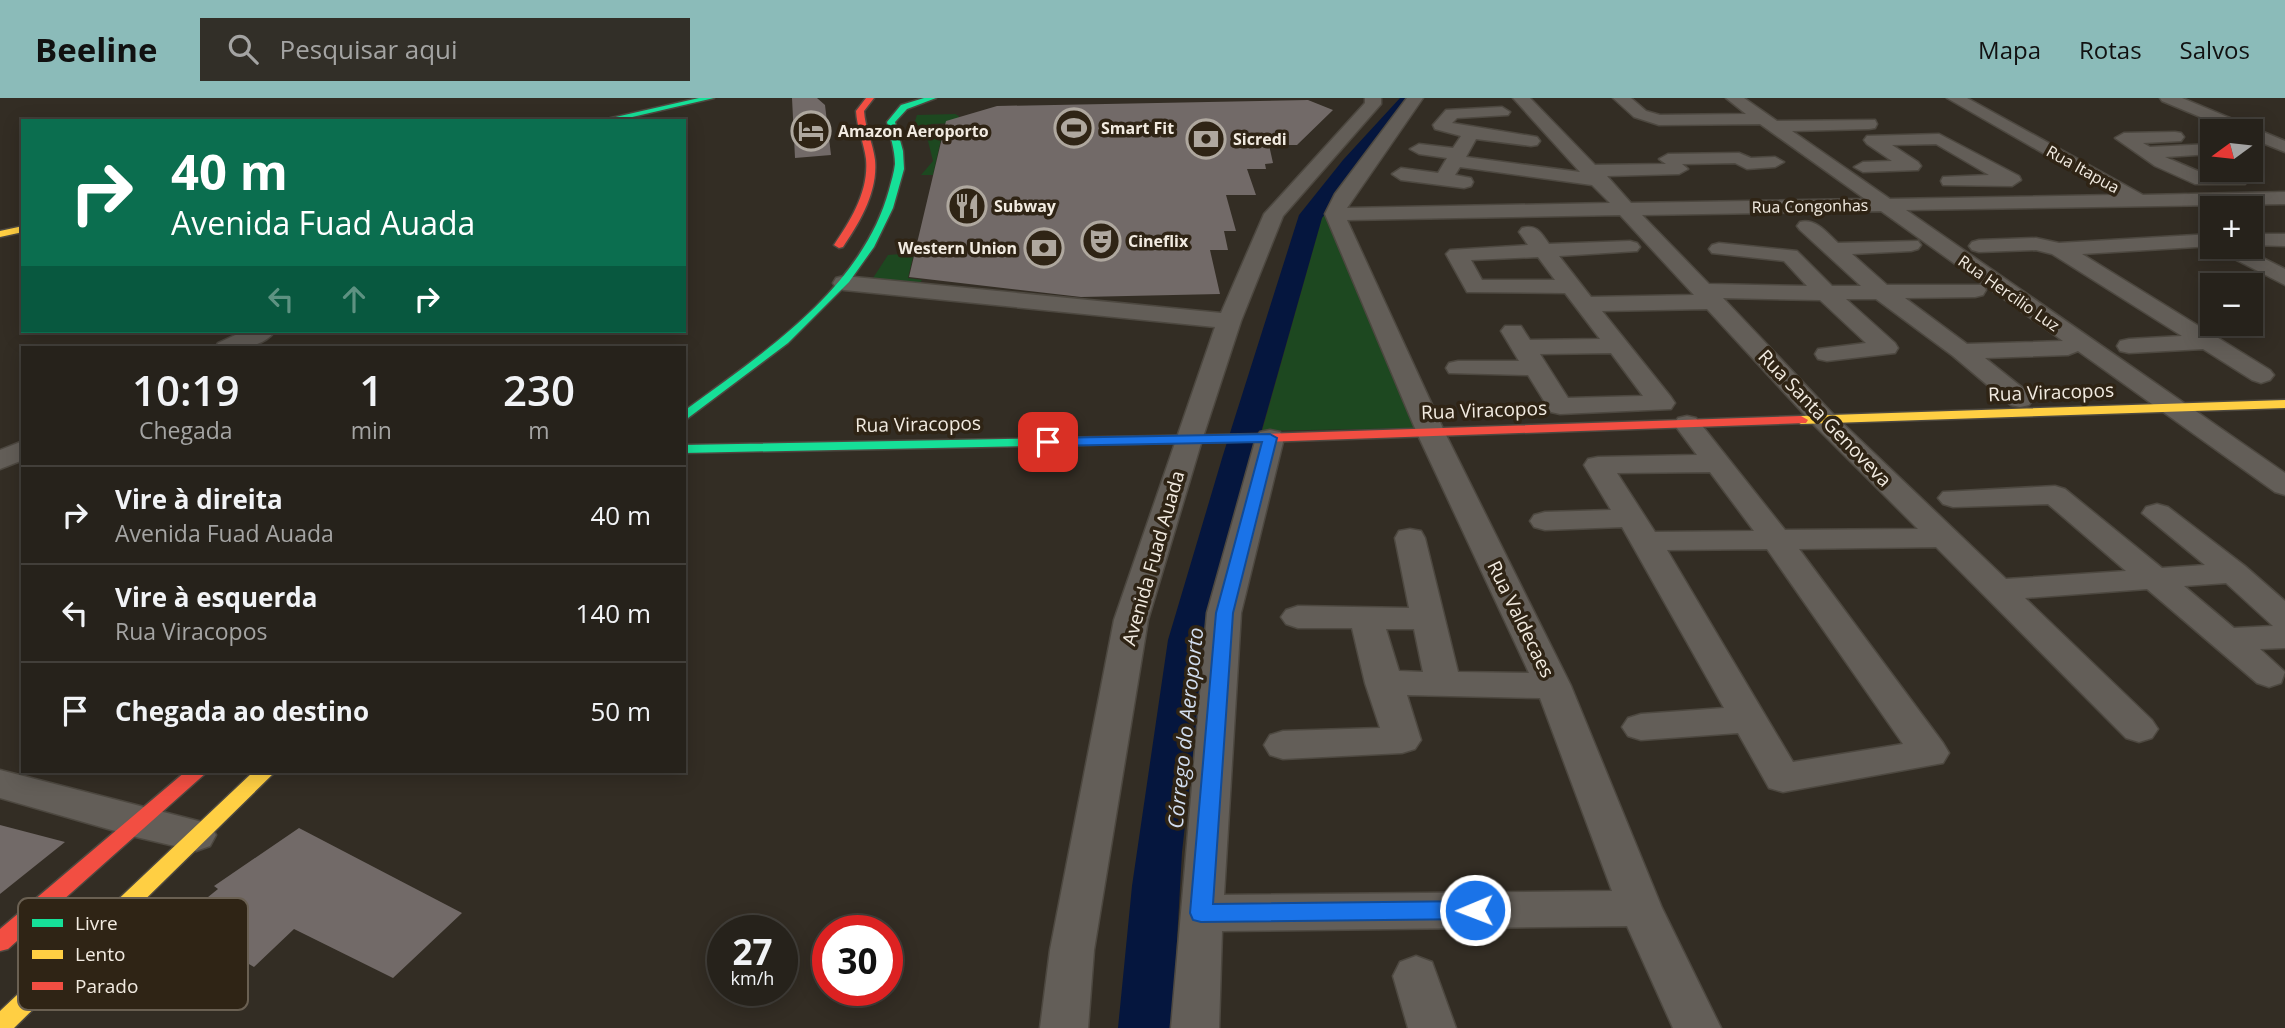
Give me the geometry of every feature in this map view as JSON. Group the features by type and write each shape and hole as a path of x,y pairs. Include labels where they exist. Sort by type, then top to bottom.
{"main road":[{"path":"584,118 676,98"},
{"path":"611,119 709,98"},
{"path":"831,258 853,221 870,178 870,154 860,116 862,105 870,98"},
{"path":"686,414 774,346 844,283 863,257 893,201 900,158 891,122 904,107 932,98"},
{"path":"0,234 21,230"},
{"name":"Rua Viracopos","path":"686,449 1269,438 2285,404"},
{"path":"50,898 196,773"},
{"path":"131,898 264,773"},
{"path":"0,942 18,926"},
{"path":"0,1026 18,1008"}],"street":[{"name":"Avenida Fuad Auada","path":"1064,1028 1072,950 1131,620 1203,439 1229,321 1274,214 1373,104 1373,98"},
{"path":"1335,214 1342,198 1415,98"},
{"path":"1621,98 1640,114 1659,120 1771,125"},
{"name":"Rua Hercilio Luz","path":"1734,98 2285,486"},
{"name":"Rua Itapua","path":"1955,98 2200,233"},
{"path":"2168,98 2218,119"},
{"path":"1511,105 1451,113 1441,125 1471,133 1531,141"},
{"name":"Rua Santa Genoveva","path":"1511,105 1595,176 1824,421 2139,729"},
{"path":"1676,131 1771,125 1869,124"},
{"path":"1443,180 1471,133"},
{"path":"2175,137 2124,138 2161,162 2200,179"},
{"path":"2263,138 2285,147"},
{"path":"1863,167 1912,166 1873,141 1939,139 2012,180 1950,181"},
{"path":"1419,149 1487,165 1595,176 1673,163 1739,158 1747,164 1775,162"},
{"path":"2145,152 2200,149"},
{"path":"1896,155 1965,153"},
{"path":"2042,163 2161,162"},
{"path":"1986,166 2014,164"},
{"path":"1462,198 1487,165"},
{"path":"1401,174 1475,183"},
{"name":"Rua Congonhas","path":"1335,214 2285,198"},
{"name":"Rua Valdecaes","path":"1335,214 1431,433 1553,686 1640,908 1697,1028"},
{"path":"2083,225 2117,245"},
{"path":"1807,226 1883,292 1962,351 2020,399"},
{"path":"2263,240 2285,240"},
{"path":"1630,247 1536,241 1457,254 1475,287 1578,295 1710,296 1975,290"},
{"path":"1525,349 1560,407 1662,404 1536,241"},
{"path":"1979,246 2036,244 2059,249 2200,241"},
{"path":"1834,250 1911,245"},
{"path":"1719,249 1790,255 1826,293 1886,348 1827,355"},
{"path":"2059,249 2261,375"},
{"path":"2249,259 2285,278"},
{"path":"844,283 1229,321"},
{"path":"231,346 259,333"},
{"path":"2129,346 2206,342"},
{"path":"1458,368 1525,349 1618,346"},
{"path":"1962,351 2068,348"},
{"path":"1687,424 1718,463 1776,540 1930,753 1783,778 1598,465 1718,463"},
{"path":"1195,1028 1224,613 1269,438"},
{"path":"0,461 21,450"},
{"path":"1953,498 2055,495 2269,675"},
{"path":"2157,513 2234,573 2285,619"},
{"path":"1545,521 1776,540 1942,538"},
{"path":"1410,538 1443,684"},
{"path":"1995,590 2234,573"},
{"path":"1298,617 1427,619"},
{"path":"1283,745 1402,740 1366,618"},
{"path":"2228,639 2285,637"},
{"path":"1383,683 1553,686"},
{"path":"1641,727 1748,719"},
{"path":"0,784 136,822 196,835"},
{"path":"1201,913 1640,908"},
{"path":"1416,976 1432,1028"}],"green space":[{"path":"1412,98 1333,208 1419,428 1262,431 1322,218"},
{"path":"917,115 959,116 957,123 931,124 929,135 942,135 933,175 921,175 933,161 928,141 915,121"},
{"path":"906,244 916,244 908,278 922,280 919,284 873,278 888,255 901,254"}],"water":[{"name":"Córrego do Aeroporto","path":"1400,98 1411,98 1322,218 1208,619 1182,852 1172,1028 1118,1028 1132,886 1168,640 1223,455 1299,215 1343,160"}],"building":[{"name":"Amazon Aeroporto","path":"792,98 817,98 825,105 831,155 795,158"},
{"path":"1308,100 1333,110 1297,145 1269,145 1273,163 1265,164 1266,169 1247,169 1256,195 1226,195 1236,231 1224,231 1228,250 1210,250 1220,294 1081,297 909,277 946,121 997,106"},
{"path":"0,825 65,842 0,894"},
{"path":"299,828 462,913 393,978 294,929 254,967 248,963 248,898 207,898 218,889 214,886"}],"traffic: fast":[{"path":"611,119 710,98"},
{"path":"686,416 784,340 846,279 870,245 889,208 899,169 891,122 904,107 932,98"},
{"path":"686,449 1265,438"}],"traffic: slow":[{"path":"0,234 21,229"},
{"path":"1801,420 2285,404"},
{"path":"134,898 264,773"},
{"path":"0,1026 18,1009"}],"traffic: jam":[{"path":"839,245 857,215 869,182 870,159 860,111 870,98"},
{"path":"1265,438 1801,420"},
{"path":"51,898 196,773"},
{"path":"0,942 18,926"}],"place":[{"name":"Smart Fit","path":"1074,128"},
{"name":"Amazon Aeroporto","path":"811,131"},
{"name":"Sicredi","path":"1206,139"},
{"name":"Subway","path":"967,206"},
{"name":"Cineflix","path":"1101,241"},
{"name":"Western Union","path":"1044,248"}],"route":[{"path":"1048,442 1270,438 1224,613 1201,913 1475,910"}]}
